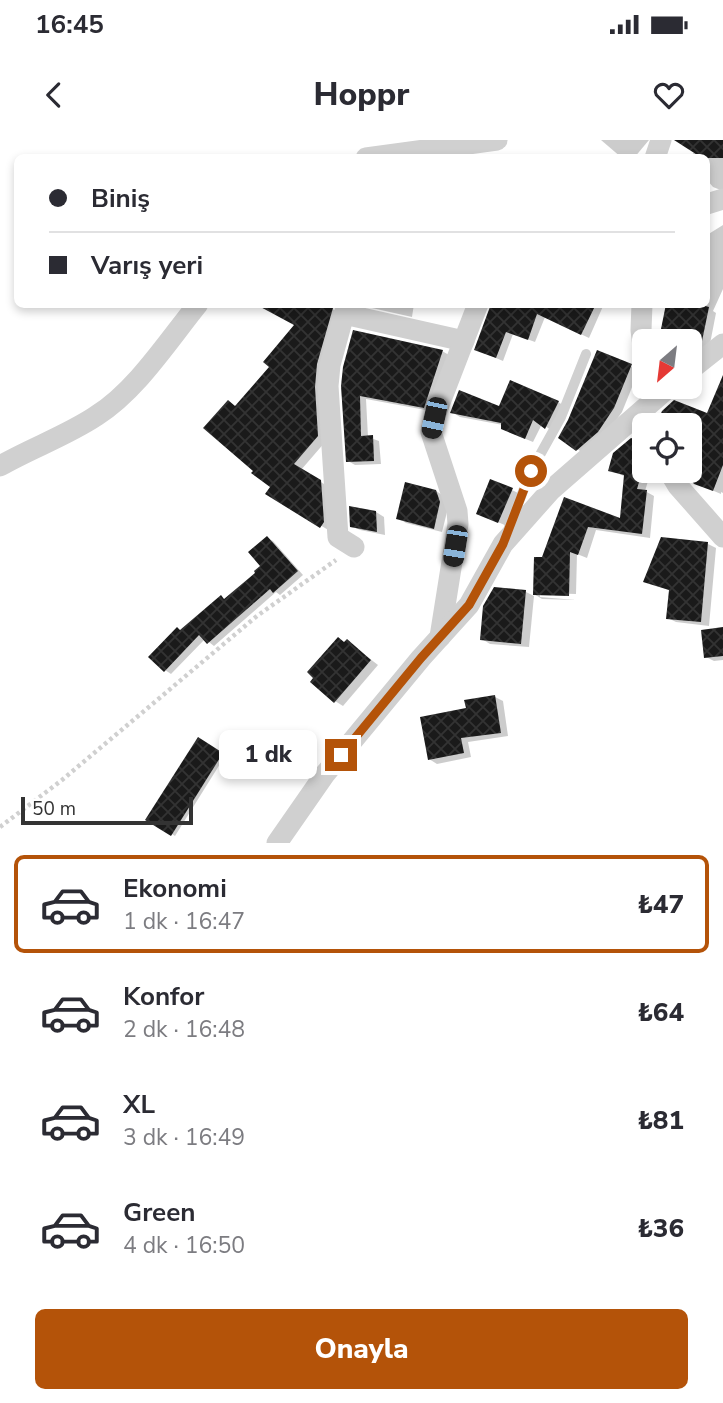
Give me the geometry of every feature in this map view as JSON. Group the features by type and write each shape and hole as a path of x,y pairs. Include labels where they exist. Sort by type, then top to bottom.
{"street":[{"path":"395,154 497,140"},
{"path":"0,466 99,415 126,392 195,308"},
{"path":"440,637 458,524 457,511 431,432 476,308"},
{"path":"641,329 642,308"},
{"path":"354,548 338,537 329,398 330,365 344,314 464,341"},
{"path":"702,361 723,344"},
{"path":"277,843 325,774 469,605 503,544 551,490 644,399"},
{"path":"676,483 723,537"}],"lane":[{"path":"503,544 531,471 561,417 586,354"}],"path":[{"path":"0,827 62,780 257,616 354,548"}],"building":[{"path":"674,140 723,140 723,158 696,154"},
{"path":"262,308 333,308 317,364 315,387 318,436 294,464 321,480 324,522 320,528 265,494 270,487 203,428 228,400 235,406 269,367 263,362 294,325"},
{"path":"490,308 594,308 581,335 537,314 528,340 506,332 496,358 474,350"},
{"path":"665,308 709,308 702,341 702,329 661,329"},
{"path":"353,330 443,350 424,408 360,396 361,436 373,435 374,461 346,462 341,386"},
{"path":"597,350 632,364 614,408 598,432 576,451 558,438"},
{"path":"723,375 723,465 713,491 693,483 702,483 702,413 661,413 674,400 707,413"},
{"path":"510,380 559,401 545,429 533,420 525,439 501,429 501,423 450,413 459,390 499,406"},
{"path":"632,438 632,483 639,483 637,489 647,490 642,534 588,527 578,555 570,552 569,596 533,595 534,557 542,557 564,497 620,518 624,475 608,471 613,453"},
{"path":"490,479 513,488 498,523 476,514"},
{"path":"405,482 436,490 440,502 434,529 396,519"},
{"path":"349,506 376,511 377,532 350,527"},
{"path":"267,536 298,571 273,593 270,589 207,644 199,635 164,672 148,657 177,627 180,630 221,595 224,599 255,573 260,566 248,552"},
{"path":"661,537 708,542 701,622 666,619 669,590 643,582"},
{"path":"494,587 526,590 521,644 480,640 483,606"},
{"path":"723,627 723,656 704,658 701,630"},
{"path":"338,637 344,642 347,639 371,660 334,703 310,682 313,678 307,672"},
{"path":"495,695 501,733 461,738 464,753 428,760 420,717 466,708 464,700"},
{"path":"198,737 223,753 171,836 145,820"}],"route":[{"path":"341,755 421,658 469,605 503,544 531,471"}]}
